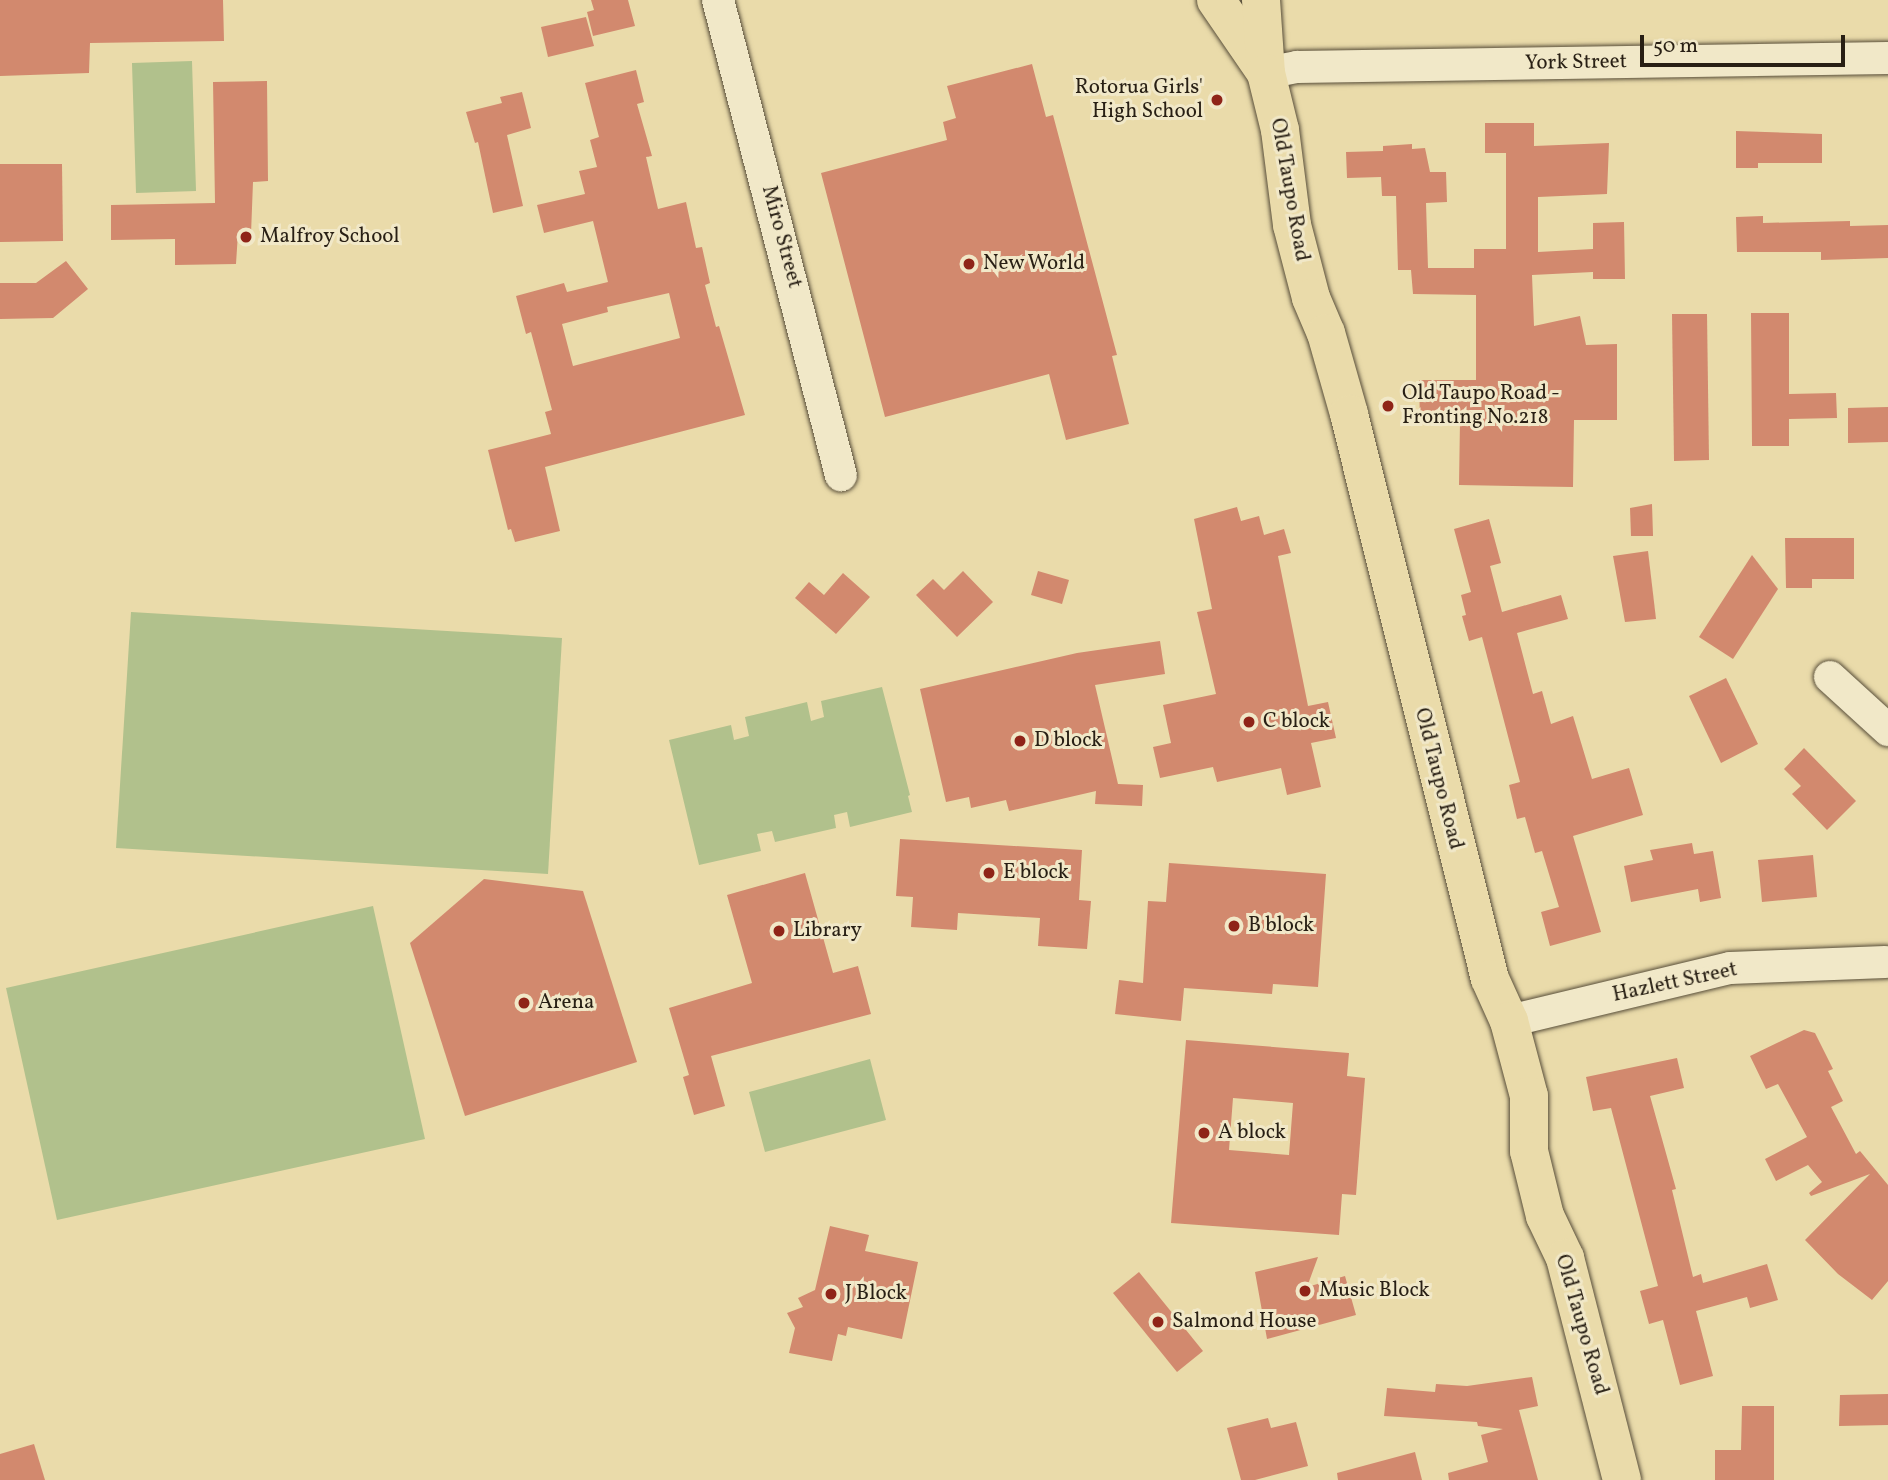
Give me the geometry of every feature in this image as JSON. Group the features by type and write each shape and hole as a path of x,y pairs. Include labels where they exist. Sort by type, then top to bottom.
{"highway":[{"name":"Old Taupo Road","path":"1216,0 1266,73"},
{"name":"Old Taupo Road","path":"1261,0 1266,73 1280,130 1292,225 1311,298 1326,333 1349,414 1490,979 1509,1021 1529,1096 1529,1151 1542,1206 1565,1258 1622,1480"}],"street":[{"name":"Miro Street","path":"718,0 841,475"},
{"name":"York Street","path":"1266,73 1297,67 1888,58"},
{"path":"1830,677 1888,730"},
{"name":"Hazlett Street","path":"1509,1021 1730,968 1887,958"}],"green space":[{"path":"192,61 196,191 136,193 132,63"},
{"path":"131,612 562,638 548,874 116,848"},
{"path":"882,687 912,812 850,827 847,812 834,815 836,828 775,842 772,831 757,834 761,851 699,865 669,740 731,725 734,740 749,736 745,717 807,702 811,721 824,717 821,701"},
{"path":"373,906 425,1139 57,1220 6,988"},
{"path":"870,1059 886,1120 765,1152 749,1092"}],"building":[{"path":"0,0 223,0 224,41 90,43 89,73 0,76"},
{"path":"591,0 628,0 635,26 593,36 587,12 594,10"},
{"path":"586,17 594,46 548,57 541,27"},
{"name":"New World","path":"1032,64 1046,117 1053,115 1117,355 1112,356 1129,424 1066,440 1049,374 885,417 821,173 947,140 943,122 956,118 947,86"},
{"path":"636,70 644,102 637,104 652,156 646,157 658,209 686,202 696,248 702,247 710,283 705,285 716,327 719,326 745,415 545,467 560,531 515,542 511,529 508,530 488,450 551,434 545,412 552,410 531,332 526,334 516,296 564,283 567,292 608,282 593,221 544,233 537,205 585,194 579,171 597,167 590,140 599,137 585,83","holes":["669,293 680,338 573,366 562,324 608,312 607,307"]},
{"path":"267,81 268,181 253,182 251,234 238,233 236,264 175,265 175,239 111,240 111,205 215,203 213,82"},
{"path":"522,92 531,128 507,135 523,206 493,213 478,142 475,143 466,112 502,103 500,97"},
{"path":"1485,123 1534,123 1534,146 1609,143 1607,194 1538,197 1538,252 1593,249 1593,223 1624,222 1625,279 1593,279 1593,272 1532,275 1534,326 1580,316 1586,345 1617,344 1617,420 1574,420 1573,487 1459,485 1460,421 1420,422 1419,380 1476,380 1476,295 1413,294 1411,270 1398,270 1396,196 1382,196 1381,177 1347,178 1346,152 1383,151 1383,146 1412,144 1412,149 1425,148 1430,172 1446,172 1447,202 1426,203 1428,268 1474,268 1474,249 1506,249 1506,153 1485,153"},
{"path":"1736,131 1822,134 1822,163 1758,163 1758,168 1736,168"},
{"path":"0,164 62,164 63,241 0,242"},
{"path":"1763,216 1763,223 1850,221 1850,226 1888,225 1888,258 1821,260 1821,252 1737,252 1736,217"},
{"path":"66,261 88,289 53,318 0,319 0,283 36,283"},
{"path":"1751,313 1789,313 1789,394 1836,393 1837,418 1789,419 1789,446 1752,446"},
{"path":"1672,314 1707,314 1709,460 1674,461"},
{"path":"1888,407 1888,442 1848,443 1848,408"},
{"path":"1652,504 1653,536 1631,536 1630,508"},
{"path":"1237,507 1241,521 1259,516 1264,535 1284,529 1291,553 1278,556 1308,706 1328,702 1336,738 1311,743 1321,787 1287,795 1281,768 1217,782 1213,767 1160,778 1153,747 1171,743 1163,705 1216,694 1197,612 1212,609 1194,519"},
{"path":"1489,519 1501,563 1490,566 1502,612 1561,595 1568,619 1517,633 1533,694 1542,691 1551,724 1573,716 1592,779 1629,768 1643,815 1573,836 1601,932 1550,946 1541,912 1559,907 1542,851 1535,853 1525,817 1517,819 1509,785 1520,782 1482,637 1469,641 1462,616 1466,615 1461,595 1471,592 1454,529"},
{"path":"1785,538 1854,538 1854,579 1812,579 1812,588 1786,588"},
{"path":"1648,551 1656,619 1625,622 1613,556"},
{"path":"1752,555 1778,589 1733,659 1699,637"},
{"path":"963,571 993,602 957,637 916,595 933,579 944,590"},
{"path":"1038,571 1069,580 1062,604 1031,595"},
{"path":"843,573 870,597 836,634 795,598 809,582 824,595"},
{"name":"D block","path":"1160,641 1165,674 1095,685 1118,784 1143,785 1142,806 1095,804 1096,791 1009,811 1006,800 971,808 969,797 946,802 920,689 1077,653"},
{"path":"1726,678 1758,744 1721,763 1689,696"},
{"path":"1804,748 1856,801 1827,830 1792,794 1801,786 1784,769"},
{"name":"E block","path":"900,839 1082,850 1079,900 1091,901 1087,949 1038,946 1040,918 958,913 957,930 911,927 913,897 896,896"},
{"path":"1692,843 1694,854 1713,851 1721,898 1700,902 1698,889 1631,902 1624,866 1653,860 1650,850"},
{"path":"1813,855 1817,897 1762,902 1758,860"},
{"name":"B block","path":"1169,863 1326,874 1318,987 1273,984 1272,994 1184,988 1181,1021 1115,1014 1119,980 1143,983 1148,901 1166,902"},
{"name":"Library","path":"805,873 833,973 858,966 871,1014 711,1056 725,1106 694,1115 683,1077 689,1075 669,1008 752,983 727,895"},
{"name":"Arena","path":"484,879 583,891 637,1062 465,1116 410,943"},
{"path":"1804,1030 1815,1033 1833,1069 1828,1071 1843,1101 1831,1107 1856,1154 1860,1151 1888,1185 1888,1281 1872,1300 1838,1274 1805,1240 1870,1174 1811,1196 1809,1193 1822,1182 1808,1165 1776,1181 1765,1159 1807,1137 1778,1084 1766,1089 1750,1056"},
{"name":"A block","path":"1186,1040 1349,1053 1347,1076 1365,1078 1356,1195 1342,1194 1339,1235 1171,1223","holes":["1233,1098 1293,1103 1289,1155 1229,1150"]},
{"path":"1677,1058 1684,1088 1650,1096 1676,1189 1672,1190 1693,1277 1701,1274 1703,1283 1767,1264 1778,1300 1750,1308 1747,1297 1696,1311 1713,1376 1680,1385 1663,1320 1649,1324 1640,1291 1658,1286 1611,1108 1593,1111 1586,1077"},
{"path":"830,1226 869,1235 865,1251 918,1262 902,1339 848,1327 846,1336 838,1334 832,1361 789,1353 795,1328 787,1313 803,1307 798,1298 815,1290"},
{"name":"Music Block","path":"1318,1257 1307,1287 1345,1276 1356,1315 1267,1339 1255,1272"},
{"name":"Salmond House","path":"1139,1272 1203,1351 1177,1372 1113,1293"},
{"path":"1532,1377 1538,1406 1519,1410 1538,1480 1449,1480 1448,1473 1488,1462 1481,1435 1503,1429 1478,1426 1477,1422 1384,1416 1387,1388 1435,1392 1436,1384 1467,1386"},
{"path":"1888,1394 1888,1425 1839,1426 1840,1395"},
{"path":"1742,1406 1774,1406 1774,1480 1715,1480 1715,1450 1741,1450"},
{"path":"1268,1418 1271,1428 1296,1422 1308,1466 1255,1480 1241,1480 1227,1428"},
{"path":"34,1444 45,1480 0,1480 0,1454"},
{"path":"1415,1452 1422,1480 1338,1480 1337,1473"}],"place":[{"name":"Rotorua Girls' High School","path":"1217,100"},
{"name":"Malfroy School","path":"246,237"},
{"name":"New World","path":"969,264"},
{"name":"Old Taupo Road - Fronting No.218","path":"1388,406"},
{"name":"C block","path":"1249,722"},
{"name":"D block","path":"1020,741"},
{"name":"E block","path":"989,873"},
{"name":"B block","path":"1234,926"},
{"name":"Library","path":"779,931"},
{"name":"Arena","path":"524,1003"},
{"name":"A block","path":"1204,1133"},
{"name":"Music Block","path":"1305,1291"},
{"name":"J Block","path":"831,1294"},
{"name":"Salmond House","path":"1158,1322"}]}
